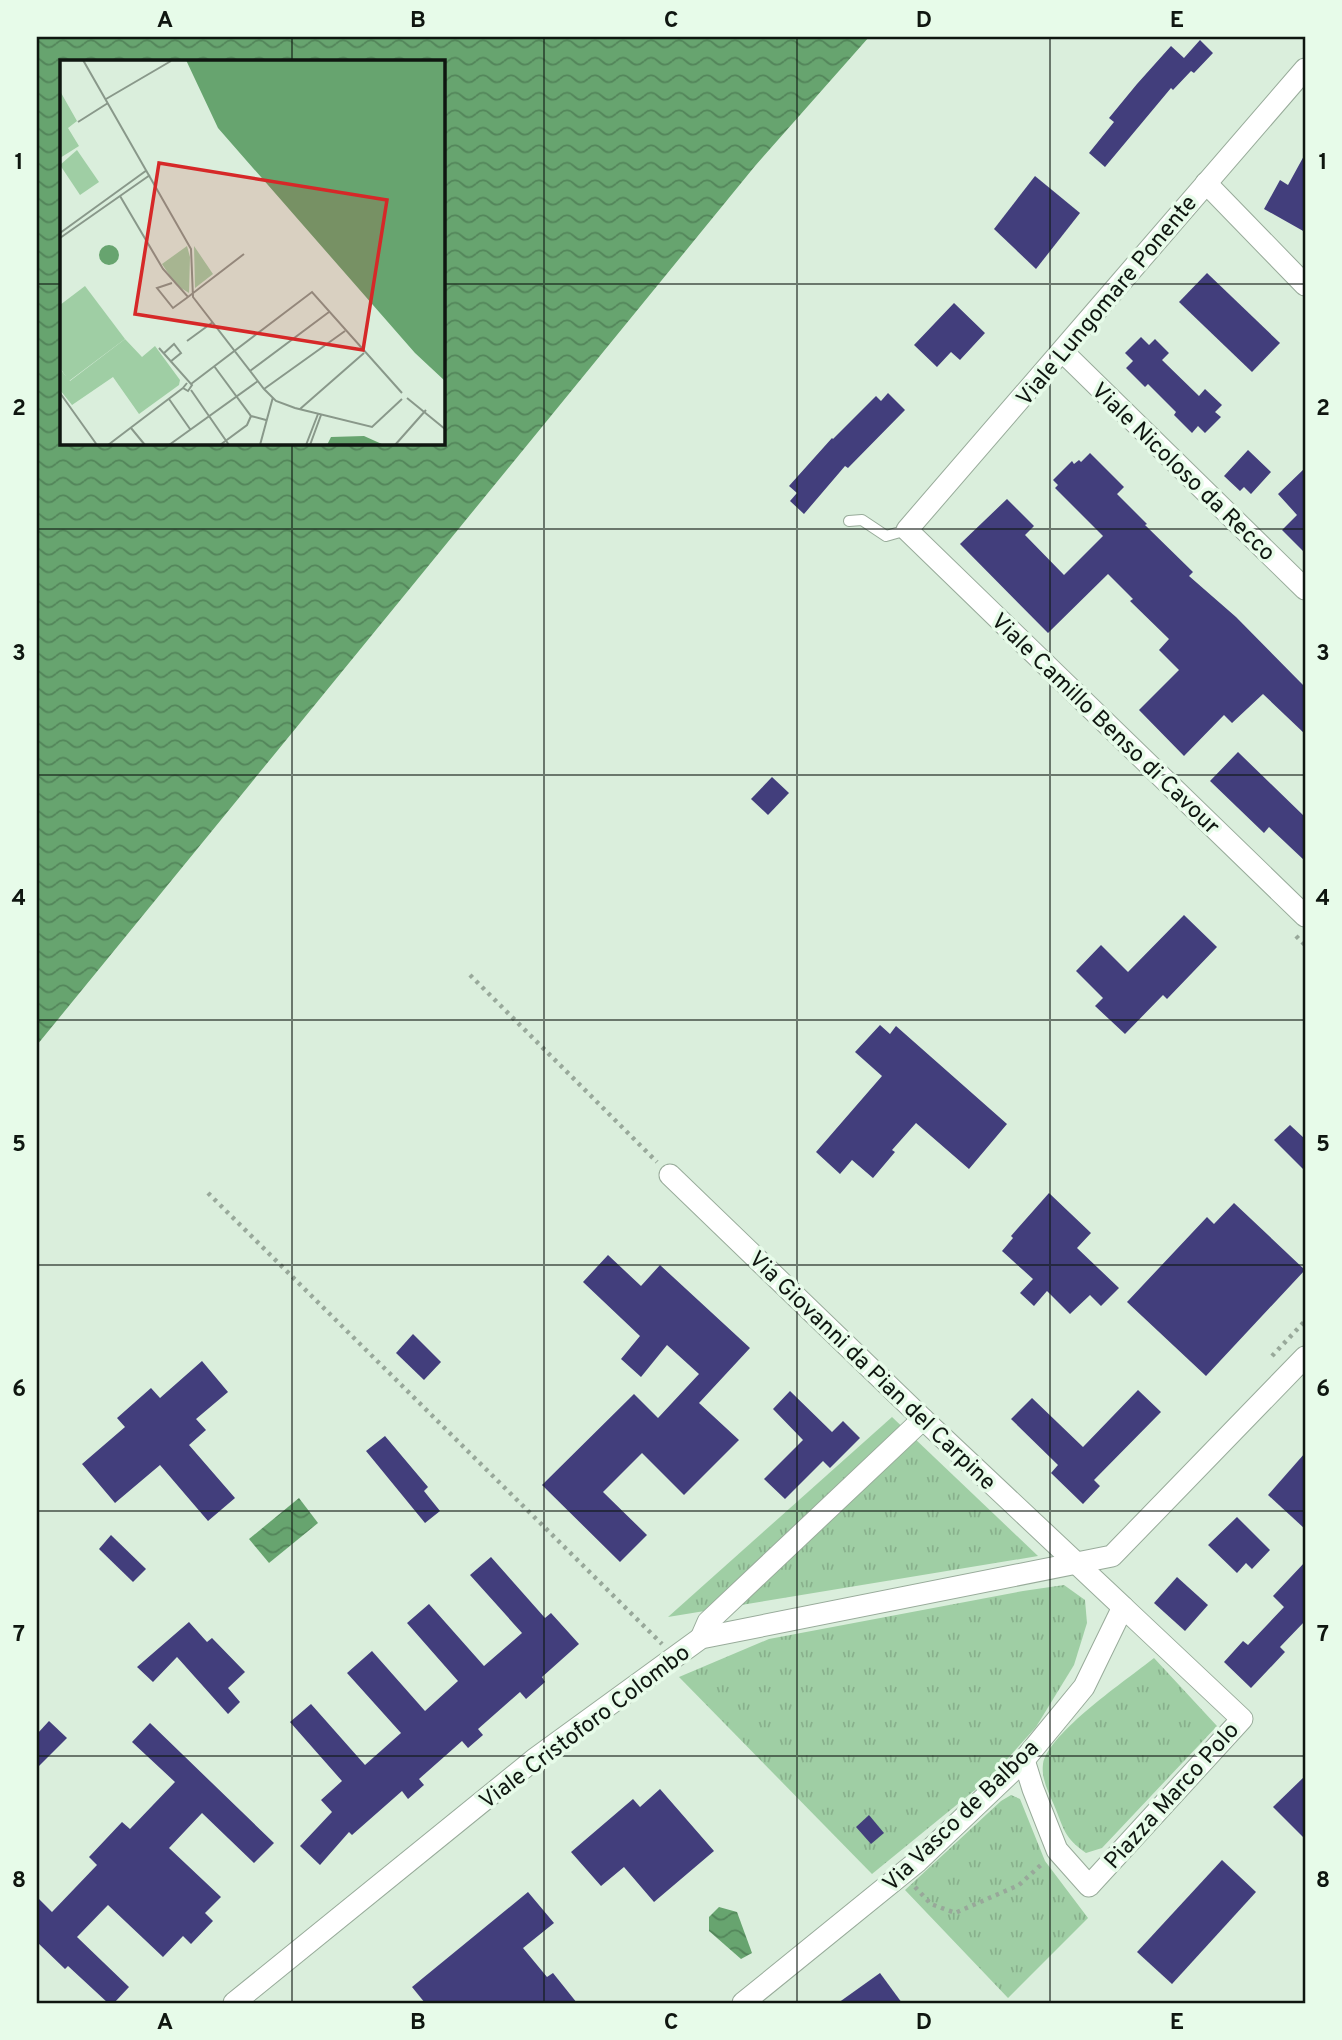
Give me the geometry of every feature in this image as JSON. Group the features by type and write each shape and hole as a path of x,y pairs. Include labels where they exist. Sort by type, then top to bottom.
{"street":[{"name":"Viale Lungomare Ponente","path":"907,530 1305,69"},
{"path":"1206,183 1305,285"},
{"name":"Viale Nicoloso da Recco","path":"1063,352 1305,589"},
{"name":"Viale Camillo Benso di Cavour","path":"907,530 1305,916"},
{"name":"Via Giovanni da Pian del Carpine","path":"670,1175 1078,1564"},
{"name":"Viale Cristoforo Colombo","path":"234,2003 536,1758 701,1638 1112,1556 1305,1357"},
{"path":"701,1638 708,1622 923,1419"},
{"path":"1078,1564 1123,1607"},
{"name":"Via Vasco de Balboa","path":"743,2003 904,1872 1024,1760 1084,1687 1123,1607"},
{"name":"Piazza Marco Polo","path":"1024,1760 1057,1850 1089,1886 1242,1719 1123,1607"}],"lane":[{"path":"849,521 862,520 886,536 907,530"}],"path":[{"path":"470,975 670,1175"},
{"path":"208,1193 675,1657"},
{"path":"904,1872 931,1904 954,1913 1019,1885 1057,1850"}],"green space":[{"path":"892,1417 1038,1556 668,1617"},
{"path":"1064,1585 1085,1600 1087,1623 1074,1665 1036,1727 992,1776 872,1874 679,1677 769,1639"},
{"path":"1154,1658 1217,1726 1102,1848 1086,1853 1073,1843 1063,1827 1046,1786 1043,1764 1048,1751 1073,1722"},
{"path":"1011,1795 1020,1799 1045,1861 1088,1918 1008,1998 905,1890 1001,1801"}],"water":[{"path":"37,37 869,37 755,166 37,1045"},
{"path":"299,1498 318,1523 269,1563 249,1539"},
{"path":"719,1907 737,1912 752,1953 741,1959 709,1931 709,1917"}],"building":[{"path":"1200,40 1213,53 1194,73 1191,71 1173,90 1171,88 1105,167 1089,153 1114,122 1109,118 1171,46 1184,58"},
{"path":"1305,154 1305,232 1264,209 1280,180 1288,185"},
{"path":"1035,176 1080,213 1036,269 994,229"},
{"path":"1207,273 1280,343 1252,372 1179,302"},
{"path":"954,303 985,333 960,360 951,352 937,367 914,345"},
{"path":"1141,337 1149,345 1155,339 1169,353 1162,360 1199,396 1205,389 1222,405 1215,412 1221,417 1205,433 1198,426 1192,433 1174,415 1176,412 1148,384 1145,387 1126,368 1133,361 1125,353"},
{"path":"888,393 905,410 848,468 845,466 804,514 790,501 797,493 789,486 832,438 876,396 881,401"},
{"path":"1248,450 1271,472 1251,494 1244,487 1240,491 1224,476"},
{"path":"1090,453 1124,487 1117,494 1193,572 1189,576 1236,617 1305,687 1305,734 1263,694 1232,723 1224,715 1184,756 1139,710 1179,670 1159,650 1169,639 1130,601 1133,599 1108,574 1048,633 960,544 1007,499 1034,526 1025,535 1064,575 1103,536 1055,488 1058,485 1053,480 1072,461 1074,464 1079,460 1081,462"},
{"path":"1305,468 1305,553 1282,530 1297,515 1278,494"},
{"path":"1238,752 1305,817 1305,861 1269,827 1264,833 1210,781"},
{"path":"772,777 789,793 768,815 751,799"},
{"path":"1184,915 1217,947 1167,999 1163,995 1125,1034 1095,1006 1103,998 1076,971 1101,945 1128,972"},
{"path":"880,1025 890,1034 896,1026 1007,1124 969,1169 916,1123 892,1150 895,1152 873,1178 852,1160 840,1174 816,1152 882,1076 855,1052"},
{"path":"1290,1125 1305,1139 1305,1171 1274,1140"},
{"path":"1049,1193 1091,1233 1077,1248 1119,1288 1101,1306 1090,1295 1070,1314 1047,1291 1034,1306 1020,1293 1033,1279 1002,1251 1013,1238 1011,1236"},
{"path":"1234,1203 1305,1270 1206,1376 1127,1302 1207,1217 1214,1224"},
{"path":"608,1255 641,1286 660,1265 750,1348 699,1403 739,1440 684,1495 642,1453 603,1492 647,1535 620,1562 542,1485 634,1394 658,1418 699,1374 667,1345 641,1377 621,1359 640,1336 583,1282"},
{"path":"413,1334 441,1362 424,1380 396,1353"},
{"path":"202,1361 228,1392 196,1419 206,1430 189,1445 235,1498 208,1521 160,1465 115,1503 82,1464 125,1427 117,1418 151,1388 160,1398"},
{"path":"1138,1390 1161,1412 1094,1480 1100,1486 1083,1504 1051,1473 1058,1465 1011,1419 1032,1398 1083,1447"},
{"path":"790,1391 832,1432 843,1421 860,1438 830,1468 823,1461 785,1499 764,1479 803,1440 773,1409"},
{"path":"385,1436 428,1487 424,1491 440,1511 425,1523 366,1451"},
{"path":"1305,1453 1305,1529 1268,1495"},
{"path":"1237,1517 1270,1550 1252,1569 1246,1563 1237,1573 1208,1545"},
{"path":"111,1535 146,1569 133,1582 99,1549"},
{"path":"491,1557 545,1618 551,1613 579,1644 542,1677 545,1682 526,1699 520,1692 478,1729 483,1735 468,1748 462,1741 419,1779 424,1785 408,1799 402,1791 352,1835 349,1832 320,1865 300,1846 332,1812 321,1800 342,1781 290,1722 311,1704 365,1765 401,1733 347,1673 372,1651 425,1711 458,1681 407,1623 429,1604 484,1666 522,1633 470,1575"},
{"path":"1305,1562 1305,1621 1280,1647 1285,1652 1251,1688 1224,1662 1243,1641 1248,1645 1284,1607 1273,1596"},
{"path":"1177,1577 1208,1605 1185,1631 1154,1603"},
{"path":"189,1622 207,1642 212,1638 245,1672 228,1688 240,1702 228,1714 177,1657 153,1682 137,1667"},
{"path":"49,1721 67,1738 37,1768 37,1734"},
{"path":"150,1723 274,1843 254,1863 202,1813 169,1848 221,1897 205,1913 213,1921 191,1944 183,1936 163,1957 108,1905 77,1937 129,1987 114,2003 108,2003 68,1966 65,1969 37,1942 37,1897 52,1912 97,1865 89,1857 122,1822 130,1829 175,1782 132,1742"},
{"path":"1305,1776 1305,1839 1273,1807"},
{"path":"660,1789 714,1851 654,1902 624,1867 601,1886 571,1852 633,1799 640,1807"},
{"path":"869,1815 884,1833 871,1844 856,1827"},
{"path":"1222,1860 1256,1892 1172,1984 1137,1952"},
{"path":"528,1892 554,1923 523,1948 547,1977 553,1973 577,2003 425,2003 412,1987"},
{"path":"880,1973 902,2003 838,2003"}]}
